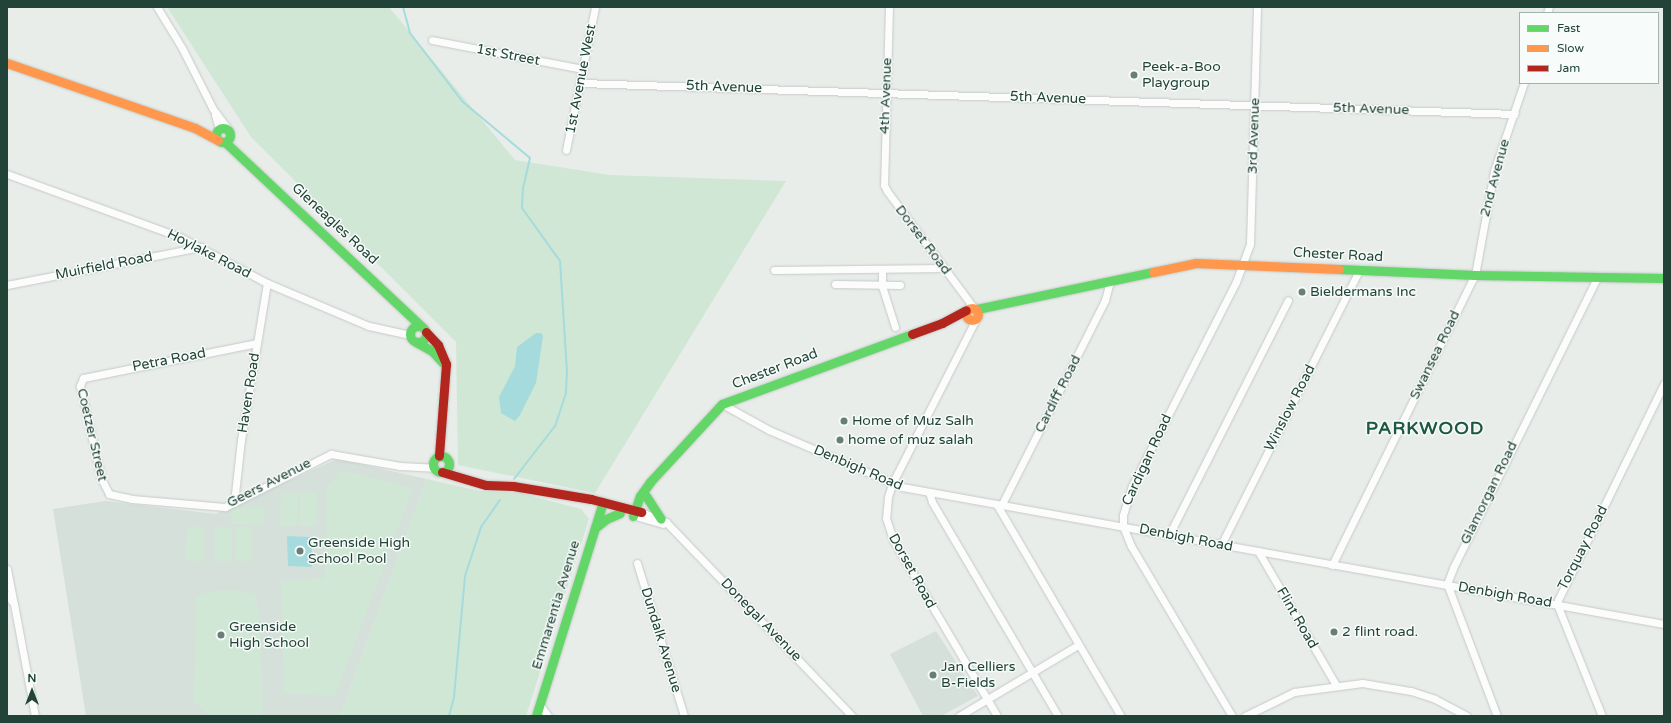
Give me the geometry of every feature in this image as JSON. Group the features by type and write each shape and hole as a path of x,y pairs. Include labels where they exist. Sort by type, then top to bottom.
{"street":[{"path":"157,7 182,48 213,109 223,134"},
{"name":"1st Avenue West","path":"566,150 595,7"},
{"name":"4th Avenue","path":"884,184 889,7"},
{"name":"3rd Avenue","path":"1244,264 1250,244 1257,7"},
{"name":"1st Street","path":"432,40 583,69"},
{"path":"7,63 195,128 223,134"},
{"name":"5th Avenue","path":"581,82 1514,114"},
{"name":"2nd Avenue","path":"1475,275 1494,172 1524,84"},
{"name":"Gleneagles Road","path":"223,134 242,156 408,313 443,353 445,368 439,456"},
{"name":"Hoylake Road","path":"7,174 173,234 201,247 267,284 369,326 412,335"},
{"name":"Dorset Road","path":"884,184 887,191 963,294 972,313 969,333 892,484 886,511 893,540 997,716"},
{"name":"Muirfield Road","path":"7,285 201,247"},
{"name":"Chester Road","path":"637,514 648,486 691,435 722,404 942,323 972,313 1014,303 1181,265 1244,264 1359,271 1475,275 1664,278"},
{"name":"Cardigan Road","path":"1232,716 1131,546 1123,526 1123,508 1132,486 1244,264"},
{"path":"774,270 944,268"},
{"path":"882,269 882,286 895,327"},
{"name":"Winslow Road","path":"1222,545 1359,271"},
{"name":"Swansea Road","path":"1332,565 1475,275"},
{"name":"Glamorgan Road","path":"1447,584 1460,554 1597,278"},
{"name":"Cardiff Road","path":"999,506 1105,300 1110,281"},
{"name":"Haven Road","path":"234,503 267,284"},
{"path":"835,284 882,286 900,285"},
{"path":"1169,535 1288,300"},
{"path":"408,313 412,335 437,356 445,368"},
{"path":"416,326 423,329 424,339 412,335 416,326"},
{"name":"Petra Road","path":"82,379 257,343"},
{"name":"Coetzer Street","path":"82,379 80,386 105,491"},
{"name":"Torquay Road","path":"1602,716 1557,604 1559,594 1664,384"},
{"name":"Denbigh Road","path":"722,404 770,430 892,484 999,506 1123,526 1664,624"},
{"name":"Geers Avenue","path":"105,491 118,498 220,508 234,503 331,454 400,466 438,470"},
{"path":"459,477 446,458 439,456 433,462 438,470 459,477 486,485 513,486 557,493 602,505 620,513 637,514"},
{"path":"438,470 447,470 449,462"},
{"path":"929,492 932,502 1058,716"},
{"path":"602,505 614,505 642,498 661,519"},
{"name":"Emmarentia Avenue","path":"536,716 602,505"},
{"path":"614,505 668,525"},
{"path":"999,506 1120,716"},
{"path":"594,530 606,518 620,513"},
{"name":"Donegal Avenue","path":"637,514 661,519 668,525 852,716"},
{"name":"Flint Road","path":"1258,551 1336,685"},
{"name":"Dundalk Avenue","path":"637,564 684,716"},
{"path":"7,569 35,716"},
{"path":"1447,584 1497,716"},
{"path":"7,595 14,604"},
{"path":"958,716 1078,645"},
{"path":"1245,716 1294,692 1336,685 1362,683 1411,691 1435,699 1467,716"},
{"path":"540,704 548,716"}],"shaded area":[{"name":"Greenside High School","path":"337,459 427,479 340,716 86,716 53,509 105,501 216,514"},
{"name":"Jan Celliers B-Fields","path":"936,631 978,696 941,716 923,716 890,654"}],"green space":[{"path":"167,7 389,7 515,160 610,175 786,181 595,493 458,465 456,342 251,137"},
{"path":"341,470 413,488 335,696 284,693 281,581 325,578 327,488"},
{"path":"427,479 480,491 520,493 581,509 589,519 526,716 340,716"},
{"path":"300,492 317,493 316,526 299,526"},
{"path":"281,493 298,493 297,526 280,526"},
{"path":"231,508 265,508 264,525 231,524"},
{"path":"187,527 204,527 203,561 186,561"},
{"path":"215,527 232,527 232,561 215,561"},
{"path":"236,527 252,527 252,561 235,561"},
{"path":"234,590 255,594 259,611 263,712 258,716 212,716 194,703 196,597 211,591"}],"water":[{"path":"536,333 541,333 543,336 536,383 520,415 515,421 501,413 499,397 515,366 517,347"},
{"name":"Greenside High School Pool","path":"287,536 312,537 312,567 288,566"}],"waterway":[{"path":"403,7 410,33 463,102 530,158 523,188 522,208 560,261 567,371 566,393 555,426 514,479"},
{"path":"449,716 454,697 465,576 481,527 500,500"}],"traffic: fast":[{"path":"220,128 226,128 230,132 230,135 230,138 226,142 220,142 216,138 216,132 220,128"},
{"path":"225,142 421,326"},
{"path":"1339,269 1475,275 1664,278"},
{"path":"977,309 1153,272"},
{"path":"415,326 421,326 426,331 426,334 424,340 421,342 415,342 410,337 410,331 415,326"},
{"path":"633,516 640,496 650,482 722,404 912,334"},
{"path":"416,342 432,351 443,363"},
{"path":"438,456 444,456 449,461 449,464 447,470 444,472 438,472 433,467 433,461 438,456"},
{"path":"646,496 661,519"},
{"path":"536,716 603,502"},
{"path":"595,528 606,519 620,513"}],"traffic: slow":[{"path":"7,63 195,128 218,140"},
{"path":"1153,272 1196,263 1339,269"},
{"path":"974,308 977,309 978,314 977,319 970,320 967,319 966,312 967,309 974,308"}],"traffic: jam":[{"path":"912,334 942,323 966,310"},
{"path":"426,332 438,345 446,364 439,456"},
{"path":"442,472 486,485 513,486 591,499 641,512"}],"place":[{"name":"Peek-a-Boo Playgroup","path":"1134,75"},
{"name":"Bieldermans Inc","path":"1302,292"},
{"name":"Home of Muz Salh","path":"844,421"},
{"name":"home of muz salah","path":"840,440"},
{"name":"Greenside High School Pool","path":"300,551"},
{"name":"2 flint road.","path":"1334,632"},
{"name":"Greenside High School","path":"221,635"},
{"name":"Jan Celliers B-Fields","path":"933,675"}],"district":[{"name":"PARKWOOD","path":"1425,428"}]}
